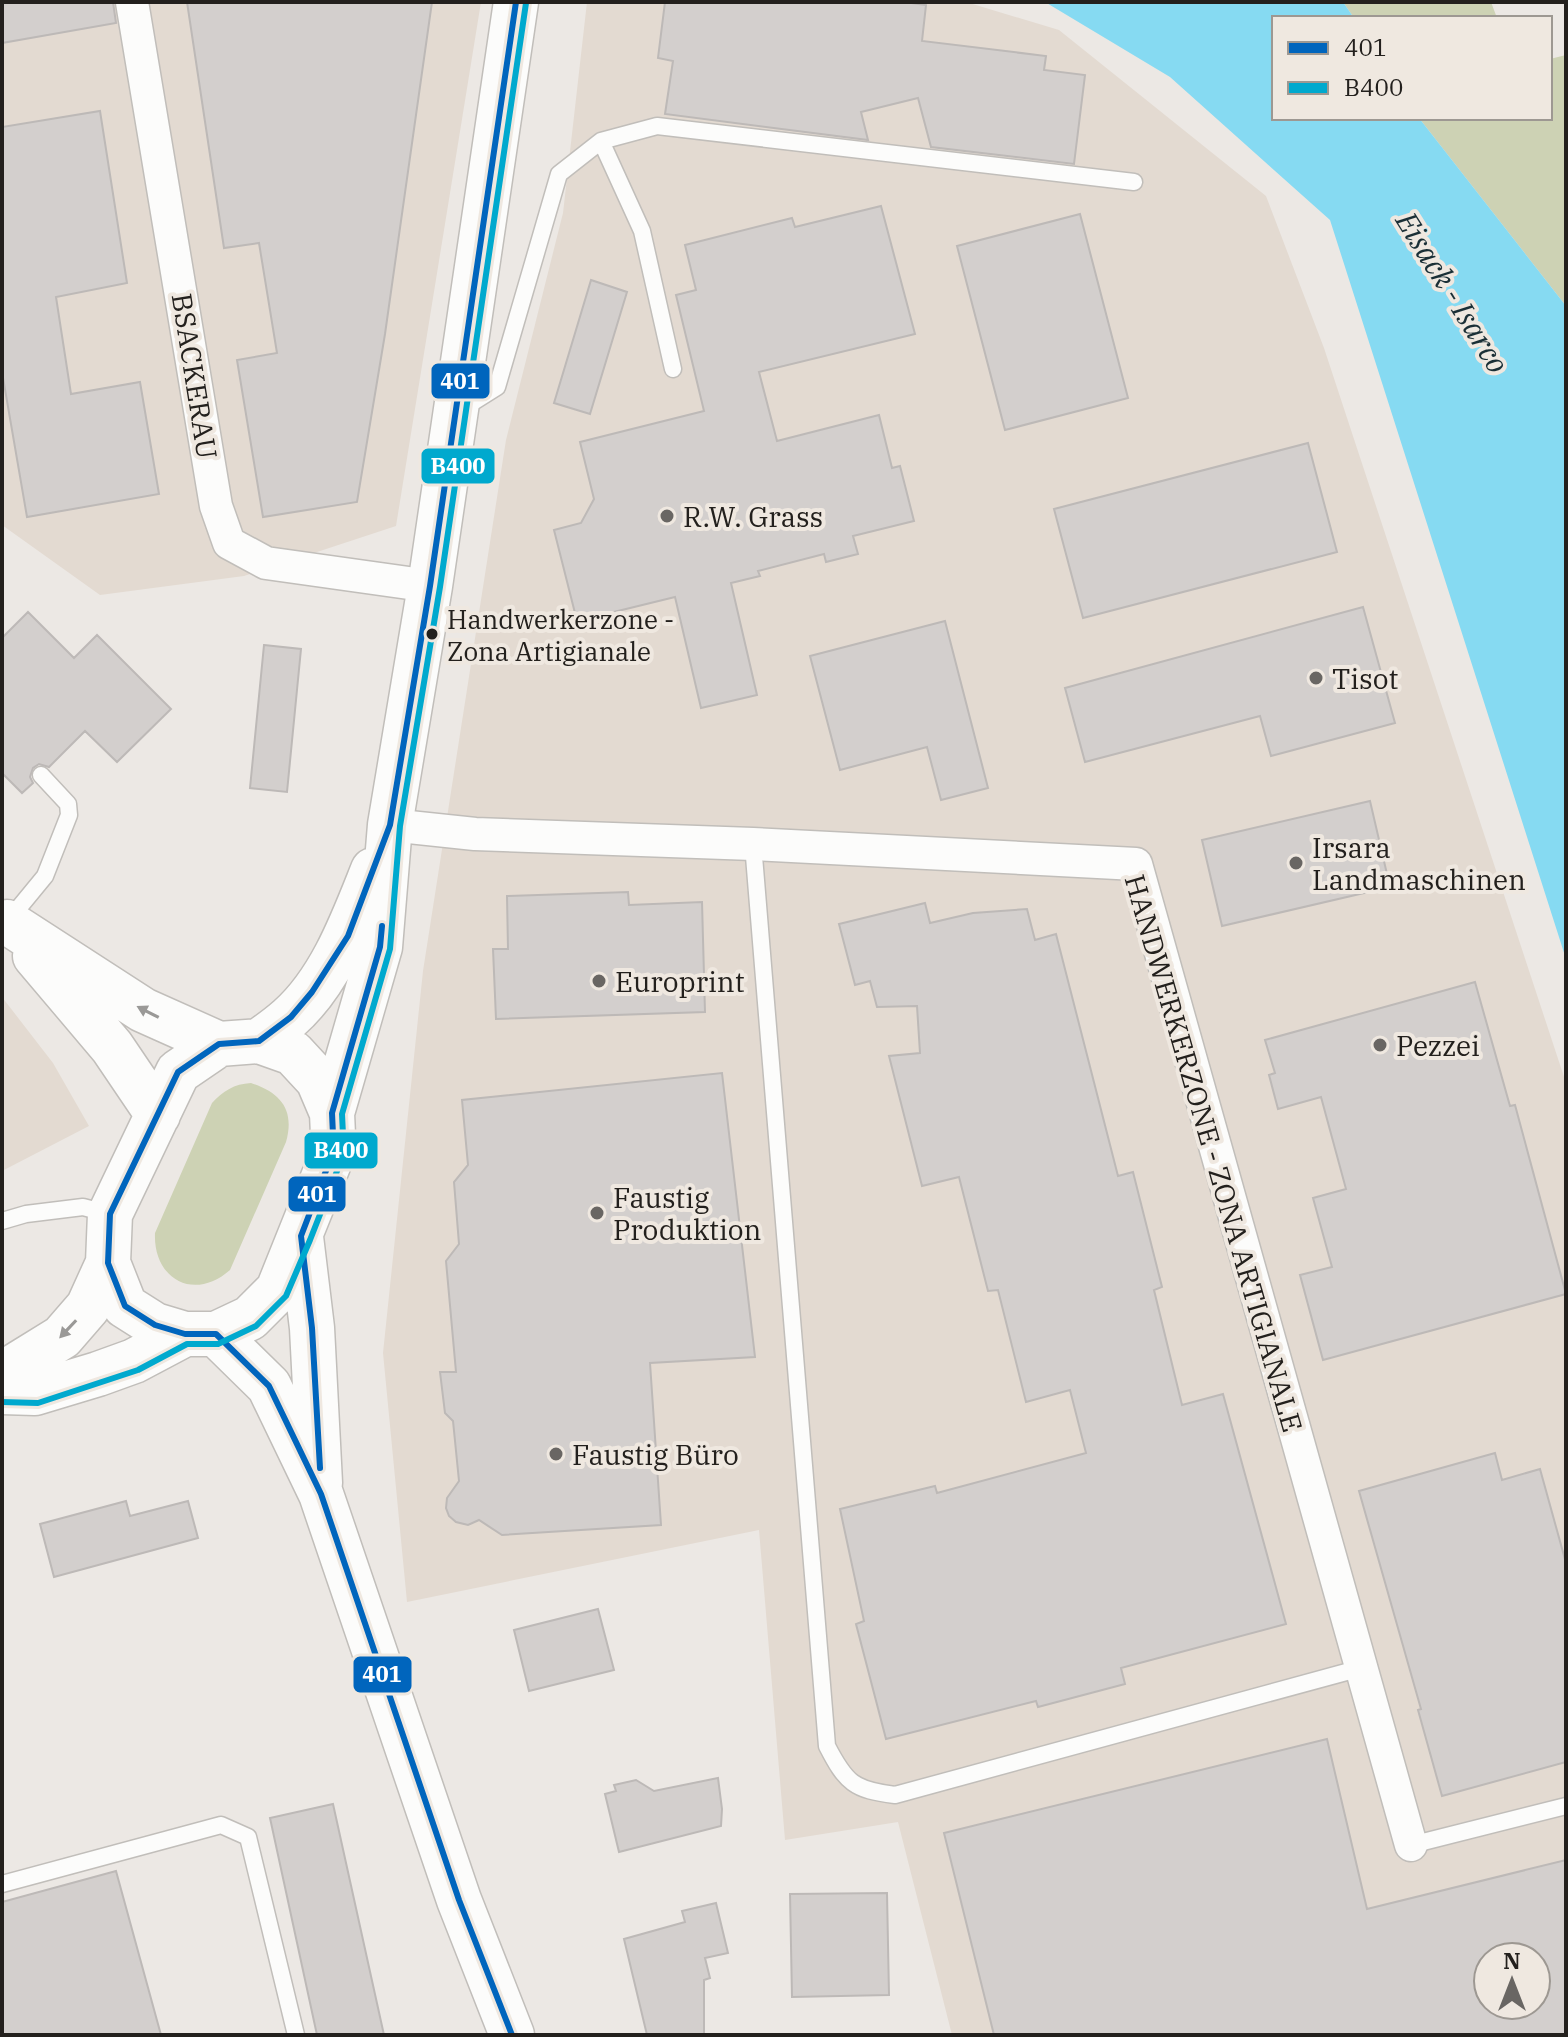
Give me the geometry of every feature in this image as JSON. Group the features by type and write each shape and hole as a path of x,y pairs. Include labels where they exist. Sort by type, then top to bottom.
{"main road":[{"path":"2,1392 35,1393 250,1318 278,1290 329,1163 332,1113 380,947 390,825 430,586 516,2"},
{"path":"2,1374 62,1337 88,1307 108,1263 110,1214 178,1072 239,1043 298,1008 312,992 348,936 390,825"},
{"path":"4,920 143,1010 239,1043 293,1053 318,1080 332,1113"},
{"path":"4,920 112,1047 158,1115"},
{"path":"301,1236 312,1328 321,1494"},
{"path":"108,1263 125,1306 155,1325 200,1334 269,1386 321,1494 459,1900 512,2035"}],"street":[{"name":"BSACKERAU","path":"132,2 216,506 229,543 266,563 430,586"},
{"name":"HANDWERKERZONE - ZONA ARTIGIANALE","path":"390,825 475,834 753,844 1136,864 1411,1845"}],"lane":[{"path":"454,414 497,387 559,174 601,141 657,126 1134,182"},
{"path":"601,141 642,231 673,369"},
{"path":"4,920 45,876 69,815 68,804 41,775"},
{"path":"753,844 827,1746 840,1772 864,1791 895,1795 1361,1668"},
{"path":"2,1221 26,1214 83,1207 110,1214"},
{"path":"1411,1845 1566,1806"},
{"path":"2,1884 221,1825 248,1837 296,2035"}],"shaded area":[{"path":"2,2 481,2 396,526 244,576 100,595 2,525"},
{"path":"587,2 966,2 1059,30 1266,196 1324,348 1566,1083 1566,2035 952,2035 898,1822 785,1840 759,1530 407,1602 383,1353 423,971 506,440 563,213"},
{"path":"2,997 53,1063 89,1126 2,1171"}],"green space":[{"path":"1343,2 1491,2 1496,16 1353,16"},
{"path":"1566,55 1566,306 1421,120 1552,120 1552,58"},
{"path":"251,1083 270,1092 283,1104 289,1121 286,1142 230,1270 203,1284 178,1281 161,1263 155,1233 212,1103 229,1089"}],"water":[{"name":"Eisack - Isarco","path":"1045,2 1343,2 1353,16 1272,16 1272,120 1421,120 1566,306 1566,959 1330,220 1170,77"}],"building":[{"path":"2,2 113,2 116,23 2,43"},
{"path":"187,2 432,2 385,334 357,502 263,517 237,360 277,353 259,243 224,248"},
{"path":"665,2 904,2 926,5 922,41 1046,56 1044,70 1085,75 1074,164 931,147 918,98 861,112 868,140 665,114 673,61 658,58"},
{"path":"100,111 127,283 56,297 71,394 140,382 159,494 27,517 2,372 2,127"},
{"path":"881,206 915,334 759,372 777,441 879,415 892,468 900,466 914,521 853,536 858,554 826,562 824,554 758,571 760,576 731,583 757,695 701,708 675,597 577,621 554,530 581,523 594,499 580,442 704,411 676,295 696,290 685,245 792,218 795,227"},
{"path":"1080,214 1128,398 1005,430 957,246"},
{"path":"591,280 627,292 590,414 554,403"},
{"path":"1308,443 1337,552 1083,618 1054,509"},
{"path":"1363,607 1395,723 1271,756 1260,716 1085,762 1065,688"},
{"path":"28,612 74,658 97,635 171,709 117,762 85,731 49,767 39,764 33,768 30,777 33,783 22,793 2,773 2,638"},
{"path":"945,621 988,788 941,800 927,747 840,770 810,656"},
{"path":"264,645 301,649 287,792 250,788"},
{"name":"Irsara Landmaschinen","path":"1370,801 1390,887 1222,926 1202,840"},
{"name":"Europrint","path":"628,892 629,905 702,902 705,1012 496,1019 493,949 508,949 507,896"},
{"path":"925,903 930,923 973,913 1027,909 1035,940 1056,934 1118,1176 1133,1172 1162,1287 1154,1290 1182,1405 1223,1394 1286,1624 1121,1668 1125,1684 1038,1707 1036,1701 886,1739 856,1624 864,1621 840,1509 935,1486 937,1493 1086,1453 1070,1390 1026,1402 998,1290 988,1291 959,1177 922,1186 889,1056 920,1053 917,1006 877,1007 870,981 855,985 839,924"},
{"path":"1475,982 1510,1106 1515,1105 1566,1294 1323,1360 1300,1275 1332,1267 1313,1198 1346,1189 1321,1097 1278,1109 1269,1075 1275,1073 1265,1040"},
{"name":"Faustig Produktion","path":"722,1073 755,1357 650,1363 661,1525 502,1535 479,1520 468,1525 456,1522 446,1508 447,1498 459,1481 453,1421 445,1413 440,1372 456,1372 446,1261 459,1244 454,1182 468,1165 462,1100"},
{"path":"1495,1453 1502,1480 1540,1469 1566,1563 1566,1762 1442,1796 1418,1710 1421,1709 1359,1491"},
{"path":"126,1501 130,1516 188,1501 198,1538 54,1577 40,1524"},
{"path":"598,1609 614,1670 529,1691 514,1630"},
{"path":"1327,1739 1367,1909 1566,1860 1566,2035 994,2035 944,1833"},
{"path":"718,1778 721,1826 619,1852 605,1794 616,1791 614,1785 636,1780 654,1791"},
{"path":"333,1804 384,2035 317,2035 270,1818"},
{"path":"116,1871 161,2035 2,2035 2,1902"},
{"path":"887,1893 889,1995 792,1997 790,1894"},
{"path":"716,1903 728,1953 705,1958 710,1978 704,1980 704,2035 647,2035 624,1939 685,1922 682,1911"}],"transit line":[{"name":"401","path":"512,2035 459,1900 321,1494 269,1386 216,1334 185,1334 155,1325 125,1306 108,1263 110,1214 178,1072 219,1044 259,1041 291,1017 312,992 348,936 390,825 430,586 516,2"},
{"name":"B400","path":"2,1402 38,1403 138,1370 187,1344 218,1344 256,1326 286,1296 339,1166 342,1114 390,949 400,826 440,587 526,3"},
{"name":"401","path":"320,1468 312,1328 301,1236 329,1163 332,1113 380,947 382,926"}],"place":[{"name":"R.W. Grass","path":"667,516"},
{"name":"Handwerkerzone - Zona Artigianale","path":"432,634"},
{"name":"Tisot","path":"1316,678"},
{"name":"Irsara Landmaschinen","path":"1296,863"},
{"name":"Europrint","path":"599,981"},
{"name":"Pezzei","path":"1380,1045"},
{"name":"Faustig Produktion","path":"597,1213"},
{"name":"Faustig Büro","path":"556,1454"}]}
